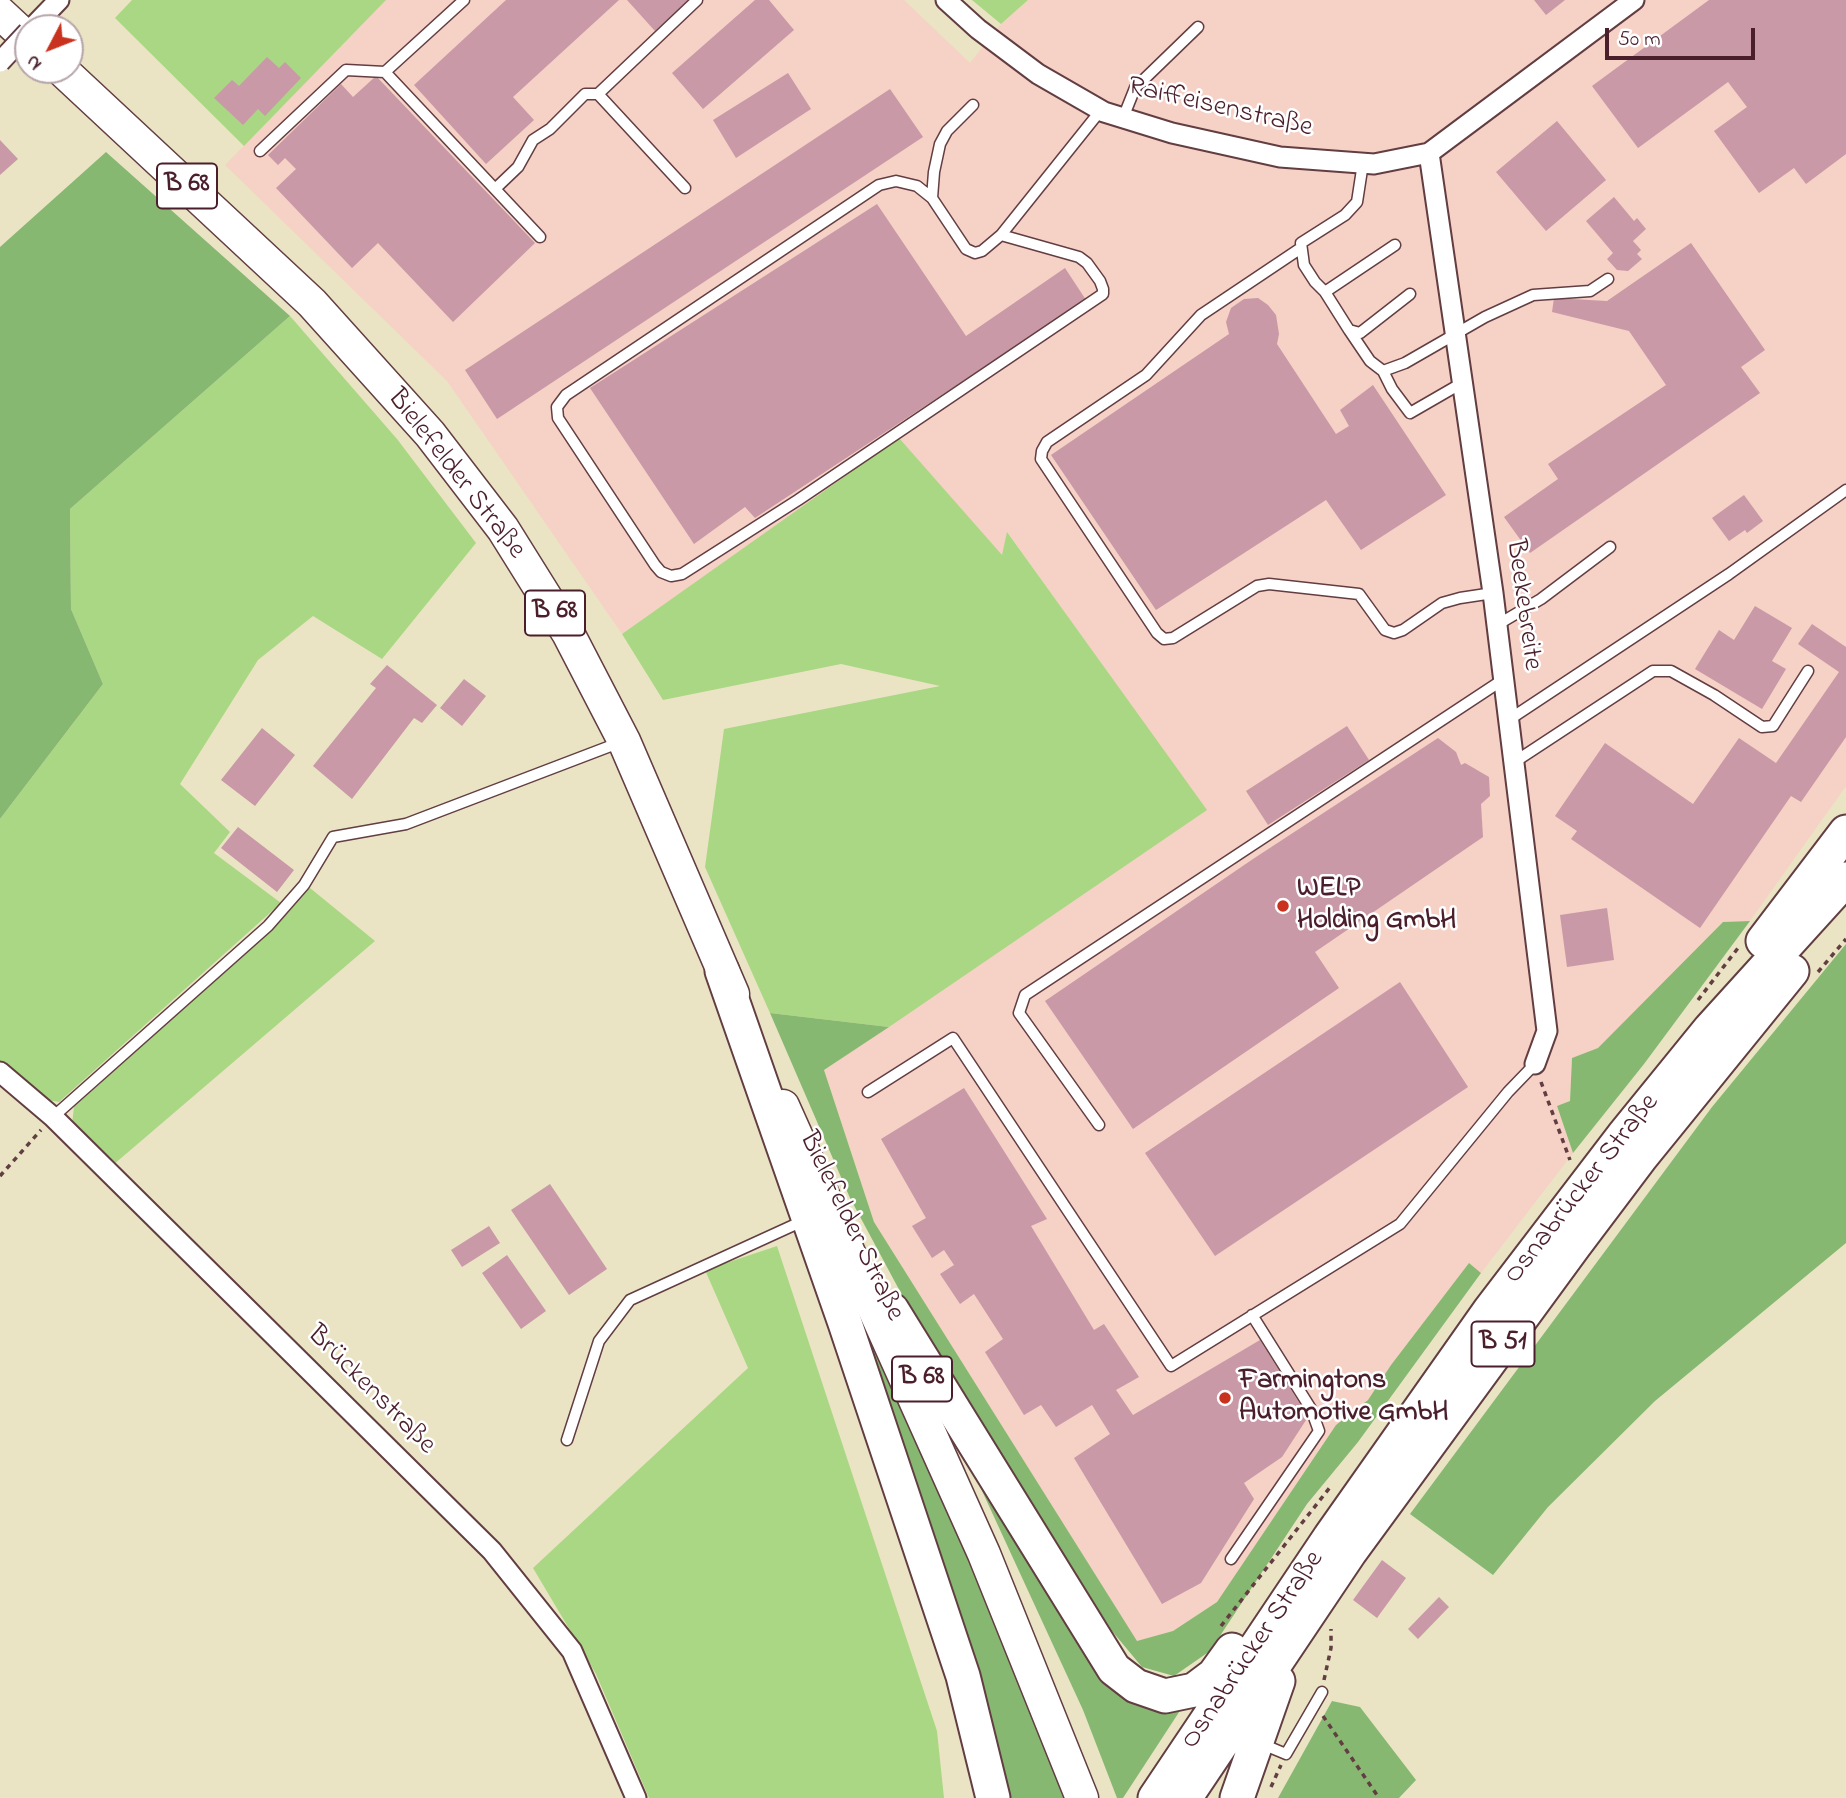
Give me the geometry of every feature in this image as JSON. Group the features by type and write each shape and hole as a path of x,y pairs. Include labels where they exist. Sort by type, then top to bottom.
{"highway":[{"path":"1623,1136 1734,978 1846,832"},
{"name":"Osnabrücker Straße","path":"1155,1798 1290,1596 1490,1310 1623,1136 1710,1029 1846,879"},
{"name":"Osnabrücker Straße","path":"1185,1798 1350,1552 1573,1246 1760,1009 1846,907"},
{"name":"B 68","path":"722,971 809,1218 963,1676 993,1798"},
{"name":"B 68","path":"892,1310 1114,1669 1136,1686 1165,1696 1194,1690 1214,1675 1251,1624 1290,1596"},
{"path":"1237,1798 1271,1748 1294,1635"}],"main road":[{"path":"0,13 14,26"},
{"name":"Bielefelder Straße","path":"77,84 312,303 430,434 510,540 568,633 624,741 722,971 984,1554 1082,1798"},
{"name":"Bielefelder Straße","path":"722,971 892,1310 1099,1798"}],"street":[{"path":"46,14 59,0"},
{"name":"Raiffeisenstraße","path":"946,0 978,29 1038,74 1101,110 1172,132 1280,157 1374,164 1429,153 1634,0"},
{"path":"0,62 14,47"},
{"name":"Beekebreite","path":"1429,153 1516,761 1548,1031 1535,1064"},
{"name":"Brückenstraße","path":"0,1072 53,1117 492,1551 572,1651 636,1798"}],"lane":[{"path":"385,72 464,0"},
{"path":"495,190 518,167 533,140 550,129 585,94 598,94 697,0"},
{"path":"1123,118 1135,88 1198,27"},
{"path":"260,151 346,70 385,72 540,237"},
{"path":"598,94 685,188"},
{"path":"932,198 940,144 947,131 973,105"},
{"path":"1001,235 1079,257 1100,281 1102,294 832,477 681,574 671,576 661,572 558,418 559,401 878,185 895,181 912,184 932,198 966,249 975,253 982,251 1001,235 1101,110"},
{"path":"1363,163 1357,202 1345,215 1301,243 1304,265 1370,361 1383,371 1410,414 1462,383"},
{"path":"1325,292 1395,245"},
{"path":"1301,248 1201,315 1146,375 1047,442 1041,459 1157,633 1164,639 1173,638 1257,586 1269,584 1359,594 1385,631 1394,633 1403,630 1442,603 1493,593"},
{"path":"1383,371 1405,363 1485,317 1533,295 1590,291 1608,279"},
{"path":"1349,330 1360,333 1410,295"},
{"path":"1510,719 1729,574 1846,490"},
{"path":"1497,625 1541,599 1610,547"},
{"path":"1516,761 1653,671 1671,671 1762,727 1773,726 1808,671"},
{"path":"1099,1125 1018,1013 1025,995 1504,679"},
{"path":"53,1117 268,926 304,885 333,837 406,824 624,741"},
{"path":"868,1092 953,1038 1171,1366 1399,1224 1508,1092 1535,1064"},
{"path":"567,1440 599,1341 630,1300 809,1218"},
{"path":"1231,1559 1319,1431 1311,1409 1252,1315"},
{"path":"1271,1748 1315,1706 1322,1692"}],"path":[{"path":"1535,1064 1568,1156 1575,1168"},
{"path":"0,1176 53,1117"},
{"path":"1315,1706 1379,1798"},
{"path":"1266,1798 1271,1748"}],"shaded area":[{"path":"386,0 904,0 970,63 1001,24 1028,0 1846,0 1846,786 1750,921 1723,922 1598,1048 1572,1058 1570,1101 1557,1107 1573,1153 1481,1273 1469,1263 1391,1365 1368,1400 1336,1425 1217,1602 1173,1631 1137,1642 874,1222 824,1070 1206,810 1008,533 1002,556 899,439 622,634 447,381 225,165"}],"green space":[{"path":"132,0 386,0 244,146 115,18"},
{"path":"972,0 1028,0 1001,24"},
{"path":"106,152 290,316 70,509 71,609 103,684 0,819 0,247"},
{"path":"290,316 397,439 476,543 382,659 313,616 258,660 180,784 230,832 214,853 281,903 59,1102 43,1099 0,1061 0,819 103,684 71,609 70,509"},
{"path":"899,438 1002,555 1007,532 1207,810 889,1027 770,1013 705,867 724,729 940,686 841,664 663,700 622,634"},
{"path":"310,888 375,941 113,1165 72,1124 74,1107 279,923"},
{"path":"1750,921 1644,1064 1573,1153 1557,1106 1570,1101 1572,1058 1598,1048 1723,922"},
{"path":"1846,944 1846,1243 1655,1401 1548,1507 1493,1575 1410,1514 1712,1107"},
{"path":"770,1013 889,1027 824,1070 874,1222 1137,1641 1173,1631 1217,1602 1336,1425 1368,1400 1391,1365 1469,1263 1481,1273 1358,1442 1307,1504 1210,1651 1174,1676 1142,1667 1112,1631 910,1310 850,1198"},
{"path":"777,1246 937,1731 944,1798 649,1798 596,1674 533,1568 748,1368 705,1270"},
{"path":"877,1345 1070,1798 1006,1798 864,1351"},
{"path":"954,1430 1099,1663 1185,1703 1123,1798 1117,1798 1083,1710"},
{"path":"1332,1701 1360,1707 1416,1780 1399,1798 1278,1798"}],"building":[{"path":"506,0 619,0 513,97 534,120 486,164 414,85"},
{"path":"627,0 688,0 655,31"},
{"path":"755,0 769,0 794,30 703,109 672,73"},
{"path":"1534,0 1565,0 1546,15"},
{"path":"1709,0 1846,0 1846,154 1806,184 1794,168 1759,193 1714,131 1747,107 1728,82 1638,148 1592,86"},
{"path":"267,57 279,68 285,62 301,78 265,116 258,109 243,125 214,98 232,80 239,86"},
{"path":"788,73 811,109 736,158 713,120"},
{"path":"376,76 535,243 453,322 378,243 352,268 276,188 296,169 285,158 278,165 268,155 341,84 353,97"},
{"path":"890,89 923,137 497,419 465,370"},
{"path":"1557,121 1606,180 1546,231 1496,172"},
{"path":"0,140 18,159 0,175"},
{"path":"1614,197 1634,221 1637,218 1646,229 1633,241 1641,250 1637,254 1642,259 1628,271 1617,270 1607,259 1613,253 1586,221"},
{"path":"877,204 966,336 1065,268 1086,300 755,518 745,507 694,544 590,388"},
{"path":"1691,243 1765,350 1741,367 1760,393 1530,553 1504,517 1558,479 1548,464 1666,385 1629,331 1552,312 1554,298 1607,301"},
{"path":"1258,298 1276,315 1279,334 1277,344 1336,434 1349,426 1340,410 1373,385 1446,495 1361,550 1326,500 1156,610 1051,455 1229,334 1226,322 1231,308 1244,299"},
{"path":"1744,495 1763,521 1747,533 1745,530 1729,541 1712,518"},
{"path":"1755,606 1792,628 1772,661 1786,669 1762,709 1695,669 1719,630 1734,640"},
{"path":"1812,624 1846,647 1846,737 1801,802 1791,796 1700,928 1571,839 1577,831 1555,816 1605,743 1693,804 1739,738 1776,763 1839,672 1798,644"},
{"path":"387,665 437,705 422,723 414,718 352,799 313,766 376,688 370,684"},
{"path":"464,679 486,696 462,726 440,708"},
{"path":"1347,726 1369,760 1268,825 1246,791"},
{"path":"262,728 295,755 255,806 221,780"},
{"name":"WELP Holding GmbH","path":"1438,738 1456,752 1461,765 1465,763 1489,777 1490,796 1481,804 1483,837 1315,952 1339,988 1133,1129 1045,1001 1253,859"},
{"path":"238,827 294,870 277,892 221,848"},
{"path":"1607,908 1614,960 1567,967 1560,915"},
{"path":"1400,982 1468,1087 1215,1256 1145,1153"},
{"path":"964,1088 1047,1219 1031,1226 1094,1330 1104,1324 1139,1377 1116,1390 1133,1415 1260,1340 1308,1417 1282,1457 1244,1483 1254,1499 1201,1583 1162,1604 1074,1458 1110,1434 1092,1405 1056,1427 1041,1405 1024,1415 985,1352 1003,1339 974,1294 960,1304 940,1274 954,1265 944,1250 932,1258 912,1226 926,1218 881,1139"},
{"path":"550,1184 607,1269 569,1295 511,1210"},
{"path":"489,1226 500,1243 462,1267 451,1250"},
{"path":"507,1255 546,1311 521,1329 482,1273"},
{"path":"1382,1560 1406,1578 1377,1618 1353,1600"},
{"path":"1439,1597 1449,1607 1418,1639 1408,1629"}],"place":[{"name":"WELP Holding GmbH","path":"1283,906"},
{"name":"Farmingtons Automotive GmbH","path":"1225,1398"}]}
